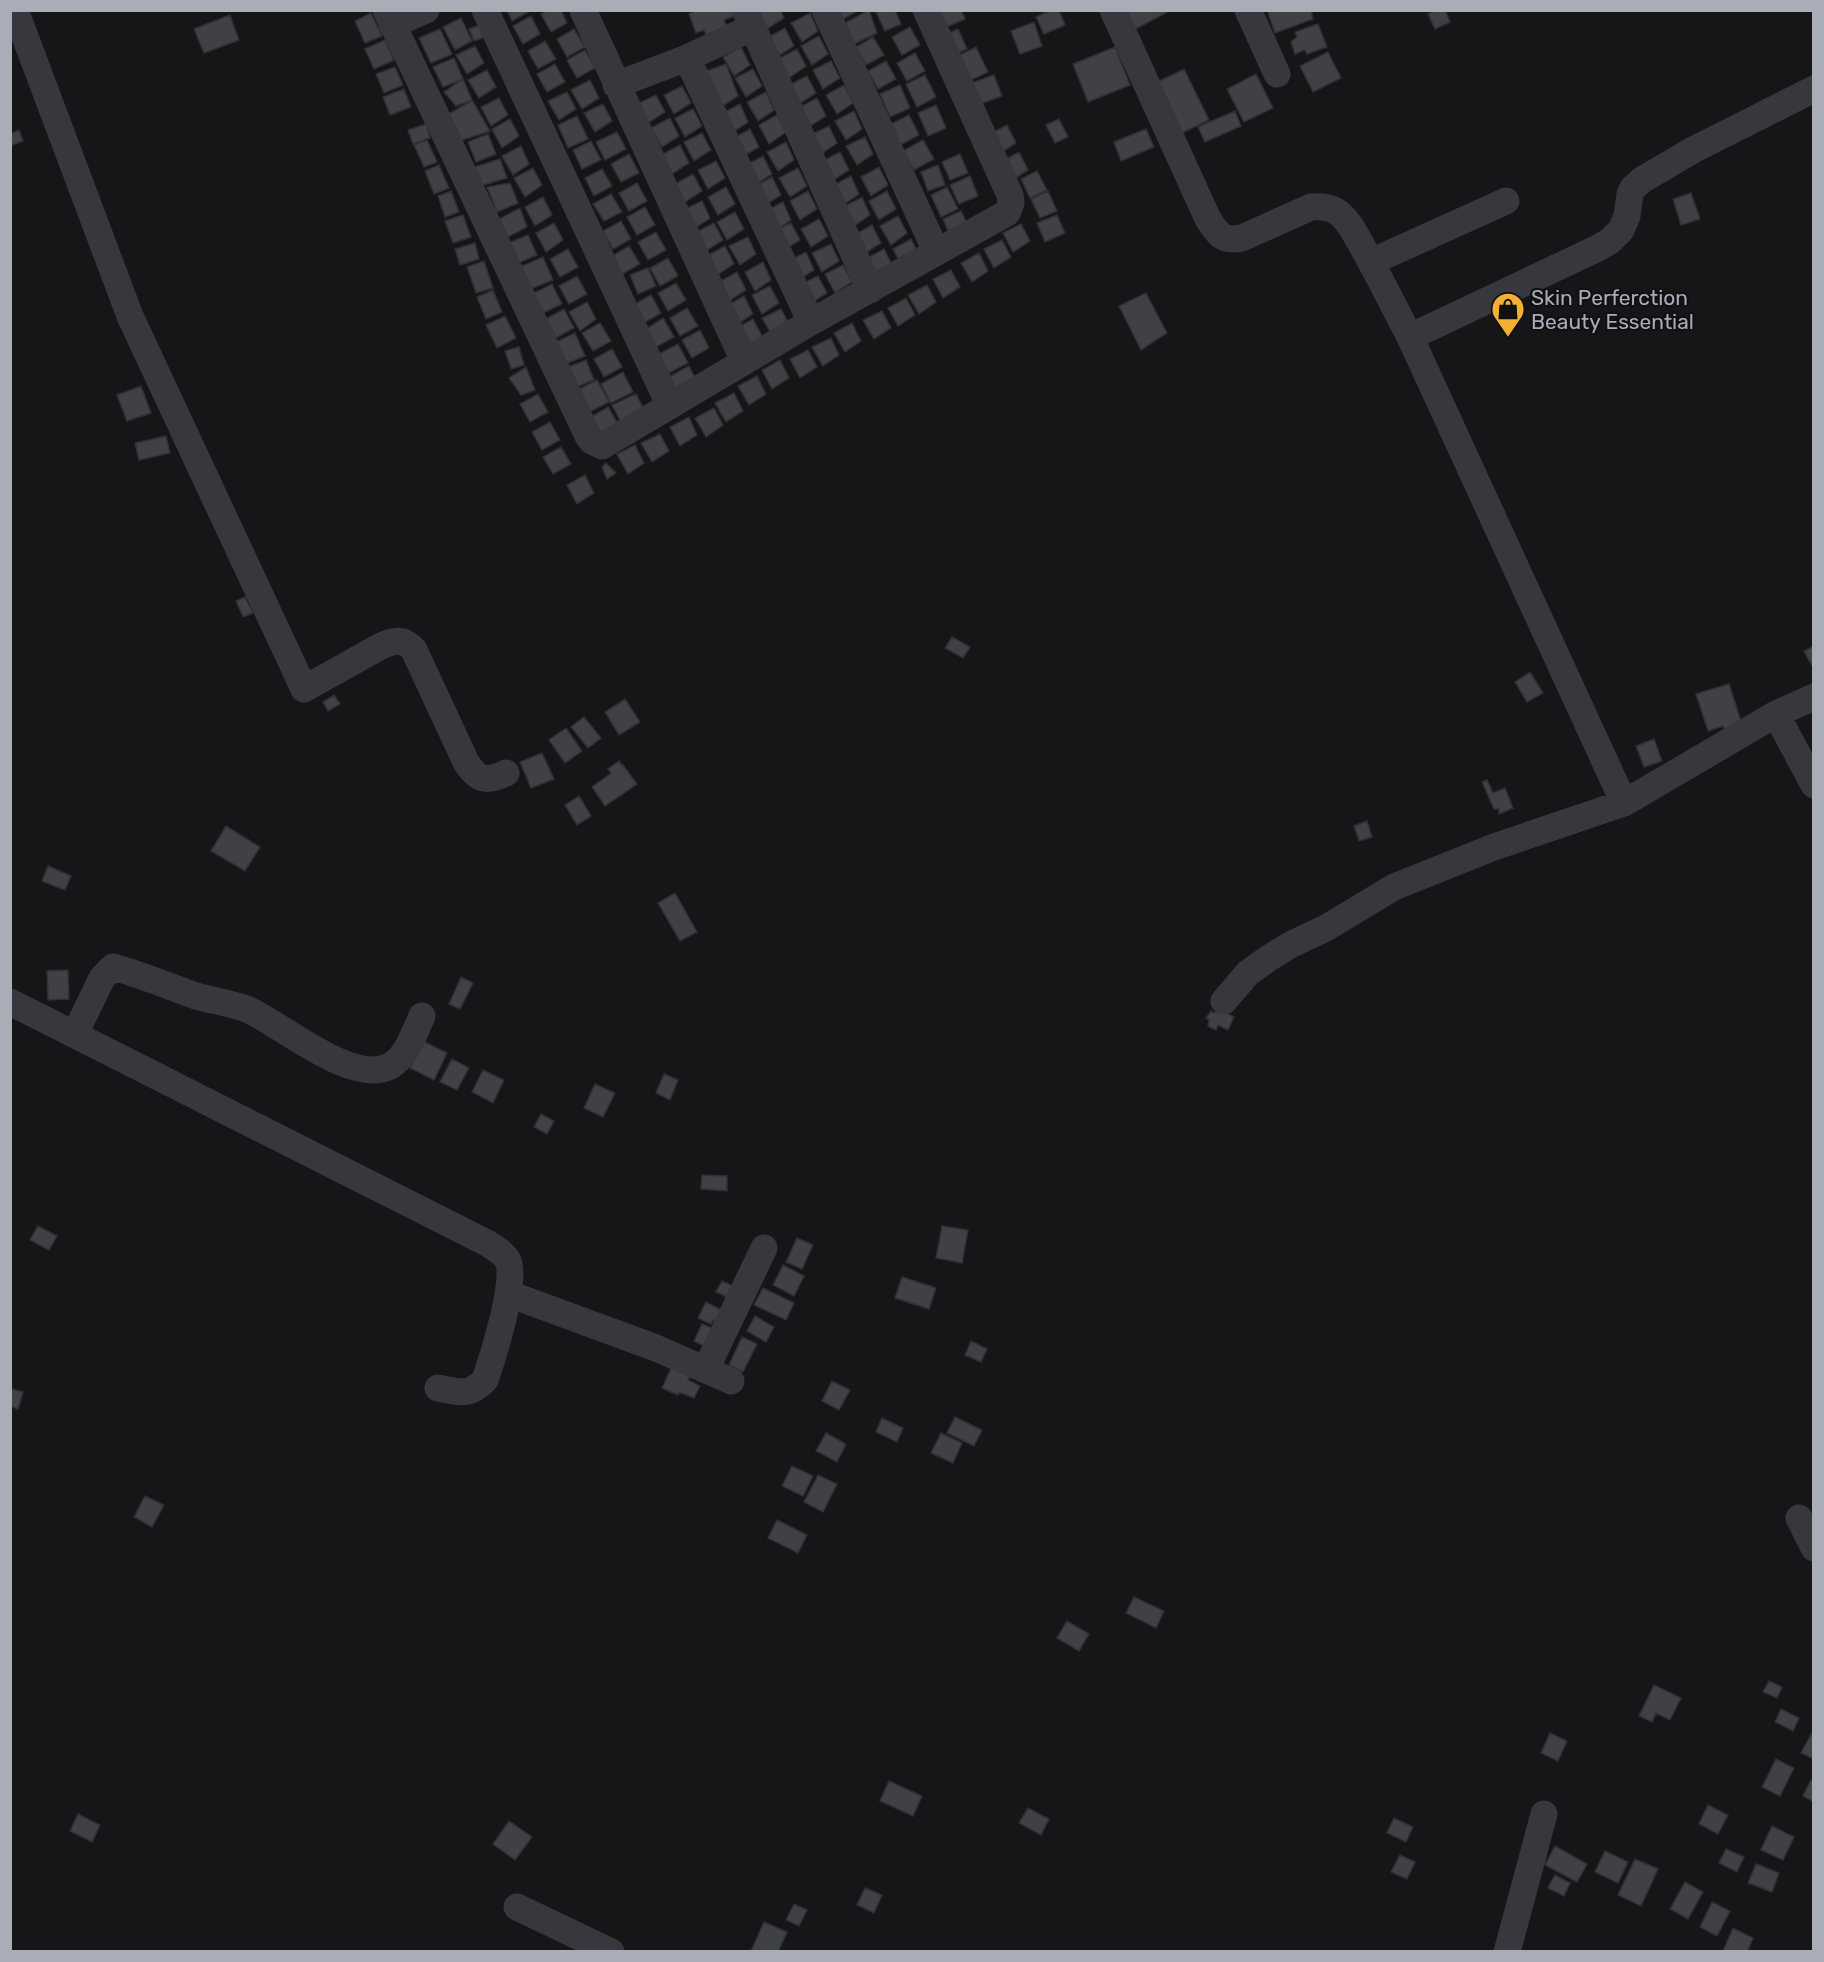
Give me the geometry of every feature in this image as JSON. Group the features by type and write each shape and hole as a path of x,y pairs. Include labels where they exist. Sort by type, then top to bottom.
{"street":[{"path":"15,10 130,316 304,689 381,646 393,641 402,641 414,650 472,771 486,780 494,779 506,772"},
{"path":"426,10 389,18 588,436 597,444 606,444 811,322 1007,213 1011,203 1010,195 926,10"},
{"path":"485,10 670,406"},
{"path":"583,10 744,361"},
{"path":"825,10 936,252"},
{"path":"1113,10 1216,232 1232,240 1242,238 1311,207 1330,208 1340,214 1350,226 1410,337 1624,803"},
{"path":"1248,10 1277,74"},
{"path":"616,86 687,58 749,19 870,290"},
{"path":"687,58 811,322"},
{"path":"1410,337 1610,241 1621,230 1627,216 1630,194 1642,180 1693,150 1814,89"},
{"path":"1371,262 1506,201"},
{"path":"1224,1001 1248,973 1269,958 1326,928 1394,887 1494,847 1624,803 1776,714 1814,697"},
{"path":"1776,714 1814,785"},
{"path":"75,1034 102,978 113,967 142,975 197,996 251,1011 313,1049 359,1068 375,1070 389,1067 400,1059 422,1016"},
{"path":"10,1002 499,1251 508,1260 509,1294 485,1380 475,1390 460,1392 438,1388"},
{"path":"705,1369 764,1248"},
{"path":"509,1294 599,1326 705,1369 731,1382"},
{"path":"1799,1518 1814,1548"},
{"path":"1507,1952 1544,1814"},
{"path":"517,1907 611,1952"}],"building":[{"path":"507,10 530,10 530,11 512,21"},
{"path":"548,10 561,10 567,23 551,32 541,14"},
{"path":"697,10 732,10 734,16 724,20 730,34 709,42 704,30 696,33 689,14"},
{"path":"757,10 780,10 784,18 767,29"},
{"path":"837,10 859,10 842,20"},
{"path":"869,10 877,33 852,45 841,25"},
{"path":"895,10 901,24 885,31 876,12"},
{"path":"931,10 961,10 965,19 939,30"},
{"path":"1052,10 1059,10 1065,25 1044,34 1036,17"},
{"path":"1118,10 1171,10 1130,32"},
{"path":"1267,10 1311,10 1313,19 1275,33"},
{"path":"1435,10 1445,10 1450,22 1435,29 1428,14"},
{"path":"371,13 382,36 365,43 355,21"},
{"path":"810,13 818,31 802,42 791,23"},
{"path":"230,15 239,40 204,53 194,29"},
{"path":"531,16 540,34 523,44 513,26"},
{"path":"461,18 472,41 455,50 443,27"},
{"path":"1034,22 1042,46 1020,54 1011,31"},
{"path":"1318,24 1327,47 1307,54 1305,50 1295,54 1291,42 1297,37 1295,32"},
{"path":"480,25 485,37 474,41 469,29"},
{"path":"910,27 920,45 902,55 892,37"},
{"path":"785,28 794,46 777,57 767,38"},
{"path":"440,29 452,54 431,63 419,38"},
{"path":"574,29 585,47 567,57 557,39"},
{"path":"958,29 967,49 956,54 947,34"},
{"path":"819,36 828,54 812,65 801,46"},
{"path":"873,37 884,55 866,65 856,47"},
{"path":"385,40 394,60 374,69 365,49"},
{"path":"545,41 556,59 538,69 528,51"},
{"path":"475,46 484,63 467,74 456,55"},
{"path":"741,47 750,65 734,76 723,57"},
{"path":"976,47 988,72 969,81 958,56"},
{"path":"1115,47 1130,85 1088,102 1073,64"},
{"path":"797,49 806,66 789,78 778,59"},
{"path":"585,50 595,68 577,78 567,60"},
{"path":"1328,52 1341,78 1313,92 1300,66"},
{"path":"915,53 925,71 907,81 897,63"},
{"path":"454,58 463,79 443,87 433,67"},
{"path":"831,61 840,78 823,89 813,70"},
{"path":"886,61 896,79 878,89 868,71"},
{"path":"555,64 565,82 547,92 537,74"},
{"path":"726,64 738,96 721,107 707,71"},
{"path":"395,67 403,85 384,93 376,74"},
{"path":"753,69 762,86 746,97 735,78"},
{"path":"1184,69 1209,120 1174,137 1149,86"},
{"path":"487,70 496,87 479,98 468,80"},
{"path":"1256,74 1273,108 1244,122 1227,89"},
{"path":"925,75 936,97 917,107 906,84"},
{"path":"994,75 1002,96 980,104 972,83"},
{"path":"807,76 816,93 799,104 789,85"},
{"path":"463,79 472,100 456,106 444,92"},
{"path":"590,80 599,98 582,109 571,90"},
{"path":"844,85 853,103 837,114 826,95"},
{"path":"900,85 910,108 890,117 880,94"},
{"path":"682,86 691,103 674,114 664,95"},
{"path":"404,89 411,107 390,115 383,97"},
{"path":"567,92 576,109 559,120 548,101"},
{"path":"766,92 774,110 758,121 747,102"},
{"path":"656,95 665,112 648,123 637,104"},
{"path":"499,98 508,115 491,126 481,107"},
{"path":"817,98 826,116 809,127 798,108"},
{"path":"472,100 490,131 456,142 442,118"},
{"path":"603,104 612,121 595,132 584,113"},
{"path":"740,104 748,122 732,133 721,114"},
{"path":"936,105 946,128 928,136 918,113"},
{"path":"693,109 702,126 685,137 675,118"},
{"path":"854,111 862,129 846,140 835,121"},
{"path":"1235,111 1241,126 1205,142 1198,127"},
{"path":"777,115 786,132 769,144 759,125"},
{"path":"909,115 919,135 900,145 889,125"},
{"path":"577,116 588,139 568,148 558,125"},
{"path":"670,118 679,136 662,147 651,128"},
{"path":"510,119 519,136 502,148 492,129"},
{"path":"1059,119 1068,137 1055,143 1046,125"},
{"path":"426,124 430,138 413,144 408,130"},
{"path":"1007,125 1016,143 999,154 988,135"},
{"path":"829,126 837,143 821,154 810,135"},
{"path":"750,129 759,147 742,157 732,139"},
{"path":"1146,129 1154,147 1121,161 1114,142"},
{"path":"19,130 23,141 10,146 10,134"},
{"path":"617,132 626,149 605,160 596,142"},
{"path":"702,133 711,150 694,161 684,142"},
{"path":"488,134 496,154 476,162 468,142"},
{"path":"865,137 873,154 857,165 846,146"},
{"path":"427,140 437,162 424,167 414,145"},
{"path":"923,140 934,159 914,170 903,151"},
{"path":"591,141 601,160 582,169 573,150"},
{"path":"786,142 794,160 778,171 767,152"},
{"path":"680,145 689,163 672,174 661,155"},
{"path":"521,146 529,164 513,175 502,156"},
{"path":"840,152 849,170 832,181 821,162"},
{"path":"1019,152 1028,170 1011,181 1001,162"},
{"path":"629,154 639,173 621,182 611,164"},
{"path":"960,154 968,173 950,180 942,162"},
{"path":"763,156 772,174 755,185 744,166"},
{"path":"500,159 507,178 483,185 475,167"},
{"path":"716,161 725,178 708,189 698,170"},
{"path":"439,165 449,188 434,194 425,171"},
{"path":"938,165 945,185 928,191 921,172"},
{"path":"879,167 888,185 871,196 861,177"},
{"path":"533,168 542,185 525,197 514,178"},
{"path":"798,168 807,186 790,197 779,178"},
{"path":"602,169 612,186 594,196 585,178"},
{"path":"1037,171 1047,190 1030,198 1021,179"},
{"path":"693,174 702,191 685,202 675,184"},
{"path":"851,176 859,194 843,205 832,186"},
{"path":"970,176 978,196 959,204 950,185"},
{"path":"772,177 781,195 764,206 754,187"},
{"path":"510,183 518,203 497,212 487,187"},
{"path":"637,183 647,201 629,211 619,193"},
{"path":"726,187 735,204 718,215 708,197"},
{"path":"947,187 958,209 941,217 931,195"},
{"path":"451,191 459,212 445,217 438,196"},
{"path":"808,191 817,209 800,220 790,201"},
{"path":"887,191 896,209 879,220 869,201"},
{"path":"1048,191 1057,211 1040,218 1031,199"},
{"path":"1691,193 1700,219 1681,225 1673,199"},
{"path":"611,194 622,212 604,221 593,204"},
{"path":"543,197 552,215 535,226 525,207"},
{"path":"862,197 870,215 854,226 843,207"},
{"path":"702,201 710,218 694,229 683,210"},
{"path":"783,202 791,220 775,231 764,212"},
{"path":"645,207 655,225 637,235 627,217"},
{"path":"520,208 527,227 508,237 499,219"},
{"path":"961,211 970,230 951,238 943,219"},
{"path":"735,212 744,229 727,240 717,222"},
{"path":"463,215 471,237 453,243 445,221"},
{"path":"1057,215 1065,233 1045,242 1037,223"},
{"path":"898,216 907,233 891,245 880,226"},
{"path":"819,219 828,236 811,247 801,229"},
{"path":"621,221 631,239 613,249 603,231"},
{"path":"554,223 563,240 546,252 536,233"},
{"path":"714,223 723,240 706,251 696,232"},
{"path":"791,223 800,240 783,251 773,232"},
{"path":"1021,224 1030,241 1013,252 1003,233"},
{"path":"872,225 881,243 864,254 854,235"},
{"path":"656,232 666,250 648,260 638,242"},
{"path":"528,235 537,255 518,263 509,243"},
{"path":"748,237 756,254 740,265 729,246"},
{"path":"911,239 920,257 903,268 893,249"},
{"path":"1002,240 1011,257 994,268 984,249"},
{"path":"475,243 479,259 460,265 455,249"},
{"path":"831,244 839,261 822,272 812,253"},
{"path":"629,246 640,264 622,274 612,256"},
{"path":"725,246 734,264 717,275 707,256"},
{"path":"568,249 578,267 560,277 550,259"},
{"path":"884,249 893,267 876,278 866,259"},
{"path":"806,252 814,270 797,281 787,262"},
{"path":"979,253 988,271 972,282 961,263"},
{"path":"543,257 553,280 530,289 520,267"},
{"path":"668,258 678,276 660,286 650,268"},
{"path":"484,261 493,288 476,293 467,267"},
{"path":"763,262 771,280 755,291 745,272"},
{"path":"843,265 852,282 835,293 825,274"},
{"path":"648,268 656,286 638,294 630,275"},
{"path":"951,270 960,287 943,298 933,279"},
{"path":"737,272 746,290 729,301 719,282"},
{"path":"577,276 587,294 569,304 559,286"},
{"path":"818,276 827,293 810,304 800,285"},
{"path":"676,283 686,300 668,311 658,293"},
{"path":"552,284 562,304 543,313 534,293"},
{"path":"927,285 936,302 919,314 908,295"},
{"path":"770,286 779,303 762,314 752,295"},
{"path":"493,290 502,312 486,319 477,297"},
{"path":"1146,293 1167,333 1141,350 1119,306"},
{"path":"651,295 661,313 644,323 633,305"},
{"path":"744,296 753,314 736,325 726,306"},
{"path":"906,298 915,315 898,326 888,308"},
{"path":"587,302 596,319 580,331 569,312"},
{"path":"687,308 698,326 680,336 670,318"},
{"path":"564,309 574,328 556,338 546,319"},
{"path":"781,309 790,326 773,337 762,318"},
{"path":"882,311 891,328 874,339 863,320"},
{"path":"505,316 516,338 497,348 486,325"},
{"path":"663,318 674,337 656,347 646,329"},
{"path":"753,319 762,336 745,348 735,329"},
{"path":"600,323 611,341 593,351 582,333"},
{"path":"852,323 861,341 845,352 834,333"},
{"path":"700,330 709,348 692,358 682,340"},
{"path":"575,333 585,356 565,364 556,342"},
{"path":"831,338 839,355 823,366 812,347"},
{"path":"678,344 688,363 667,374 657,355"},
{"path":"519,347 524,365 511,369 505,351"},
{"path":"612,349 622,367 604,377 594,359"},
{"path":"808,350 817,367 800,378 790,359"},
{"path":"586,360 594,380 576,387 568,367"},
{"path":"780,360 789,378 772,389 762,370"},
{"path":"689,366 698,384 672,397 663,380"},
{"path":"526,367 535,390 521,395 509,378"},
{"path":"623,372 633,392 611,403 601,384"},
{"path":"757,376 766,394 749,405 738,386"},
{"path":"597,380 609,402 589,412 577,390"},
{"path":"141,386 151,413 127,421 117,395"},
{"path":"734,393 743,411 726,422 715,403"},
{"path":"538,394 548,412 530,422 520,404"},
{"path":"636,394 645,412 622,424 612,405"},
{"path":"608,407 621,429 599,443 586,420"},
{"path":"714,408 723,425 706,437 695,418"},
{"path":"689,417 697,435 680,446 670,427"},
{"path":"550,422 560,440 542,450 532,432"},
{"path":"660,434 669,451 652,462 641,443"},
{"path":"166,436 170,453 139,460 135,443"},
{"path":"635,445 644,463 628,474 617,454"},
{"path":"561,447 571,464 553,474 543,457"},
{"path":"606,463 616,473 607,479 602,467"},
{"path":"585,475 594,493 577,504 567,485"},
{"path":"245,597 253,613 243,617 236,601"},
{"path":"952,637 970,647 963,658 945,648"},
{"path":"1814,646 1814,669 1804,651"},
{"path":"1530,672 1543,693 1527,702 1515,682"},
{"path":"1729,684 1742,724 1725,730 1723,726 1708,731 1696,694"},
{"path":"334,695 340,704 328,711 323,702"},
{"path":"625,699 640,722 619,735 605,712"},
{"path":"584,717 601,738 588,748 571,727"},
{"path":"566,728 582,751 565,763 549,740"},
{"path":"1654,739 1662,761 1644,767 1636,746"},
{"path":"542,753 554,779 531,788 520,762"},
{"path":"619,761 637,784 605,806 592,787 611,773 608,769"},
{"path":"1487,780 1493,793 1505,788 1513,808 1499,814 1499,809 1494,809 1482,782"},
{"path":"579,796 591,816 577,825 565,805"},
{"path":"1367,821 1372,837 1359,841 1354,826"},
{"path":"226,826 260,847 245,871 211,851"},
{"path":"48,866 71,876 65,890 42,881"},
{"path":"675,893 697,932 680,941 658,903"},
{"path":"68,970 69,999 48,1000 47,971"},
{"path":"461,977 473,983 460,1009 449,1004"},
{"path":"1219,1009 1234,1017 1228,1030 1218,1025 1216,1030 1208,1026 1209,1020 1206,1018 1211,1011 1214,1013"},
{"path":"423,1041 447,1053 434,1080 410,1068"},
{"path":"452,1059 469,1068 457,1090 440,1082"},
{"path":"483,1070 504,1080 493,1103 472,1092"},
{"path":"664,1074 678,1080 670,1100 656,1093"},
{"path":"595,1084 615,1093 603,1117 584,1108"},
{"path":"541,1114 554,1121 547,1134 534,1127"},
{"path":"702,1175 727,1176 727,1191 701,1189"},
{"path":"38,1226 57,1236 49,1250 30,1240"},
{"path":"942,1226 968,1230 962,1263 936,1258"},
{"path":"797,1238 813,1245 802,1269 786,1262"},
{"path":"783,1265 804,1276 794,1296 773,1285"},
{"path":"902,1277 936,1288 929,1309 895,1298"},
{"path":"722,1281 735,1287 729,1298 716,1292"},
{"path":"763,1288 794,1303 786,1320 754,1305"},
{"path":"706,1302 727,1313 722,1324 713,1320 711,1324 698,1318"},
{"path":"755,1316 774,1327 766,1342 747,1331"},
{"path":"702,1324 716,1330 708,1348 694,1341"},
{"path":"742,1337 757,1344 743,1372 729,1365"},
{"path":"971,1341 987,1349 981,1362 965,1355"},
{"path":"674,1362 693,1370 688,1380 700,1386 694,1398 679,1392 678,1395 662,1388"},
{"path":"832,1381 850,1390 839,1410 822,1401"},
{"path":"10,1388 23,1392 18,1409 10,1406"},
{"path":"955,1417 982,1430 974,1446 947,1433"},
{"path":"882,1418 903,1428 897,1442 876,1432"},
{"path":"826,1433 846,1444 837,1462 816,1451"},
{"path":"941,1433 962,1443 953,1463 931,1453"},
{"path":"792,1466 813,1476 803,1496 782,1486"},
{"path":"818,1475 837,1484 823,1512 804,1502"},
{"path":"145,1496 164,1505 152,1527 134,1517"},
{"path":"777,1520 807,1535 798,1553 768,1538"},
{"path":"1134,1597 1164,1611 1156,1628 1126,1613"},
{"path":"1067,1621 1089,1634 1079,1651 1057,1638"},
{"path":"1769,1681 1782,1687 1777,1698 1763,1692"},
{"path":"1654,1685 1681,1698 1670,1720 1656,1713 1652,1722 1639,1716"},
{"path":"1781,1709 1799,1718 1793,1731 1775,1722"},
{"path":"1814,1729 1814,1759 1801,1753"},
{"path":"1550,1733 1567,1741 1558,1761 1541,1753"},
{"path":"1776,1759 1794,1768 1780,1796 1762,1787"},
{"path":"1811,1780 1814,1781 1814,1802 1803,1796"},
{"path":"889,1781 922,1796 913,1816 880,1801"},
{"path":"1708,1805 1728,1815 1718,1834 1699,1824"},
{"path":"1028,1808 1049,1819 1041,1835 1019,1823"},
{"path":"78,1814 100,1825 92,1842 70,1831"},
{"path":"1394,1818 1413,1827 1406,1842 1387,1833"},
{"path":"509,1821 532,1837 515,1860 493,1844"},
{"path":"1772,1826 1794,1837 1783,1860 1761,1850"},
{"path":"1555,1846 1587,1864 1577,1882 1545,1865"},
{"path":"1726,1849 1744,1857 1737,1872 1719,1863"},
{"path":"1605,1851 1628,1862 1618,1883 1595,1872"},
{"path":"1400,1855 1415,1862 1407,1879 1391,1872"},
{"path":"1635,1859 1658,1869 1641,1906 1618,1895"},
{"path":"1756,1864 1779,1873 1772,1892 1748,1883"},
{"path":"1555,1875 1570,1883 1564,1896 1548,1888"},
{"path":"1685,1882 1703,1892 1688,1919 1670,1909"},
{"path":"865,1888 882,1895 874,1913 857,1905"},
{"path":"1712,1902 1730,1911 1717,1936 1700,1927"},
{"path":"794,1904 807,1910 799,1926 786,1920"},
{"path":"764,1922 787,1932 778,1952 751,1951"},
{"path":"1733,1928 1753,1938 1747,1952 1723,1951"}],"place":[{"name":"Skin Perferction Beauty Essential","path":"1508,338"}]}
